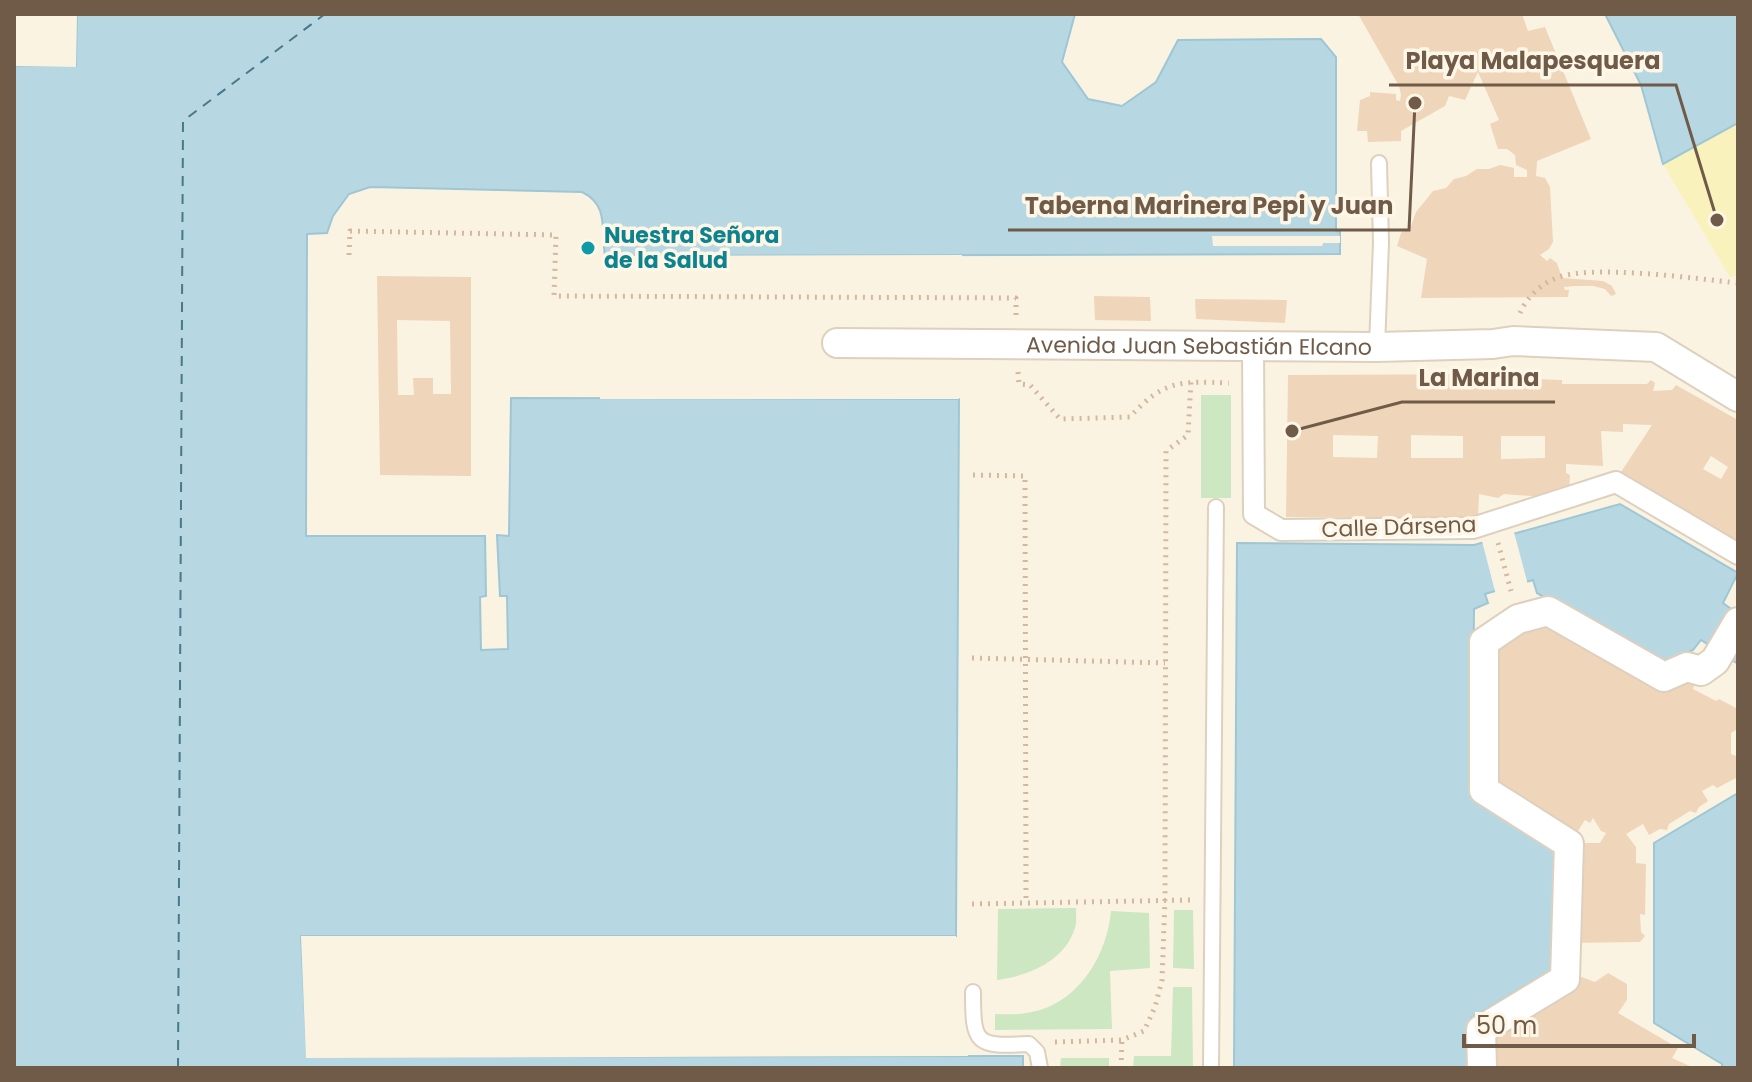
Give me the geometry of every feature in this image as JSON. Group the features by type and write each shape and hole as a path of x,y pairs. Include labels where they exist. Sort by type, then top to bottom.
{"street":[{"name":"Avenida Juan Sebastián Elcano","path":"837,343 1377,347 1513,341 1656,347 1738,397"},
{"name":"Calle Dársena","path":"1253,346 1254,514 1281,530 1473,528 1616,482 1738,554"},
{"path":"1482,1068 1481,1030 1565,979 1569,844 1484,790 1484,642 1518,619 1548,611 1664,677 1687,667 1701,671 1715,661 1738,622"}],"lane":[{"path":"1377,347 1381,243 1379,163"},
{"path":"1211,1068 1216,507"},
{"path":"973,992 973,1029 977,1038 985,1043 1029,1044 1037,1052 1040,1068"}],"path":[{"path":"1513,341 1524,304 1554,279 1566,275 1579,272 1738,283"},
{"path":"1037,1052 1049,1043 1122,1040 1144,1031 1162,980 1166,451 1188,435 1191,381"},
{"path":"973,475 1025,476 1026,902"},
{"path":"1496,537 1512,597"},
{"path":"972,658 1165,663"},
{"path":"972,904 1165,899 1213,901"},
{"path":"1121,1068 1122,1040"}],"green space":[{"path":"1201,395 1231,395 1231,498 1201,498"},
{"path":"1076,908 1076,926 1070,940 1054,958 1021,975 997,980 998,909"},
{"path":"1174,910 1193,910 1194,969 1173,968"},
{"path":"1111,911 1149,913 1150,968 1110,971 1112,1029 995,1030 995,1014 1022,1014 1044,1009 1074,990 1096,962"},
{"path":"1173,987 1192,987 1193,1068 1133,1068 1134,1056 1171,1056"},
{"path":"1061,1058 1109,1058 1109,1068 1060,1068"}],"sand":[{"path":"1738,123 1738,276 1730,277 1663,164"}],"water":[{"path":"77,14 1075,14 1062,62 1088,99 1122,106 1156,82 1178,40 1321,39 1336,57 1336,231 1340,232 1340,254 605,256 600,211 591,197 582,192 370,187 349,194 333,216 327,233 307,234 306,536 485,536 486,596 480,597 481,650 508,649 507,596 500,596 497,535 509,536 511,398 959,399 956,936 301,936 307,1057 1023,1056 1023,1068 14,1068 14,66 76,66"},
{"path":"1605,14 1738,14 1738,123 1663,164 1641,85"},
{"path":"1620,504 1738,573 1723,603 1738,614 1738,664 1701,640 1693,650 1664,666 1537,593 1533,580 1485,594 1488,603 1474,609 1472,794 1558,844 1555,968 1471,1018 1470,1068 1234,1068 1237,543 1474,545"},
{"path":"1738,793 1738,1068 1722,1068 1722,1064 1654,1023 1654,843"}],"pier":[{"path":"73,14 77,14 76,67 14,66 14,62 72,63"},
{"path":"1212,236 1340,236 1340,243 1323,243 1322,246 1213,246"},
{"path":"962,255 962,259 604,260 605,256"},
{"path":"600,395 959,395 959,399 600,399"},
{"path":"1514,532 1528,585 1496,595 1482,541"},
{"path":"301,936 956,936 956,940 305,940 310,1054 967,1052 968,1056 306,1058"}],"building":[{"path":"1358,14 1522,14 1528,31 1545,27 1591,139 1537,161 1536,176 1545,178 1550,187 1553,242 1540,255 1547,261 1550,258 1557,263 1562,278 1603,281 1612,286 1616,294 1611,296 1605,289 1593,286 1575,286 1564,287 1569,290 1568,297 1421,298 1427,259 1397,246 1401,233 1411,226 1416,212 1433,191 1446,188 1454,179 1477,169 1500,165 1514,168 1514,177 1527,177 1527,170 1516,165 1515,155 1507,149 1498,149 1490,124 1499,120 1478,72 1465,100 1449,96 1445,106 1401,131 1401,141 1368,142 1367,131 1357,131 1360,100 1370,96 1370,92 1396,94 1396,100 1400,101 1401,95 1399,86"},
{"path":"377,276 471,277 471,476 380,475","holes":["397,320 450,321 451,394 433,394 433,378 413,378 414,395 398,395"]},
{"path":"1094,296 1150,297 1151,321 1095,320"},
{"path":"1195,299 1287,300 1285,323 1196,319"},
{"path":"1532,374 1534,379 1562,380 1562,384 1647,384 1651,380 1655,383 1653,391 1672,390 1676,385 1738,420 1738,541 1640,488 1642,485 1621,472 1652,425 1623,424 1623,432 1601,431 1603,466 1566,464 1566,473 1570,475 1569,493 1542,497 1504,494 1498,498 1479,494 1478,519 1286,517 1288,375","holes":["1333,435 1378,436 1377,458 1333,457","1411,435 1463,436 1463,458 1411,458","1501,436 1545,436 1545,458 1501,459","1711,456 1728,467 1721,479 1703,469"]},
{"path":"1545,614 1677,674 1694,685 1693,689 1736,708 1731,754 1736,756 1736,778 1717,788 1713,785 1702,791 1708,801 1696,813 1690,811 1669,824 1667,830 1660,829 1649,835 1643,824 1626,834 1636,847 1636,863 1646,864 1645,915 1640,914 1641,932 1645,936 1640,942 1567,943 1574,843 1600,843 1606,833 1601,831 1593,818 1590,823 1585,820 1576,834 1493,791 1488,648"},
{"path":"1608,973 1627,984 1627,1000 1618,1013 1678,1048 1672,1058 1694,1068 1478,1068 1487,1027 1579,976 1595,982"}],"ferry route":[{"path":"178,1068 183,121 325,14"}],"place":[{"name":"Taberna Marinera Pepi y Juan","path":"1415,103"},
{"name":"Playa Malapesquera","path":"1717,220"},
{"name":"Nuestra Señora de la Salud","path":"588,248"},
{"name":"La Marina","path":"1292,431"}]}
